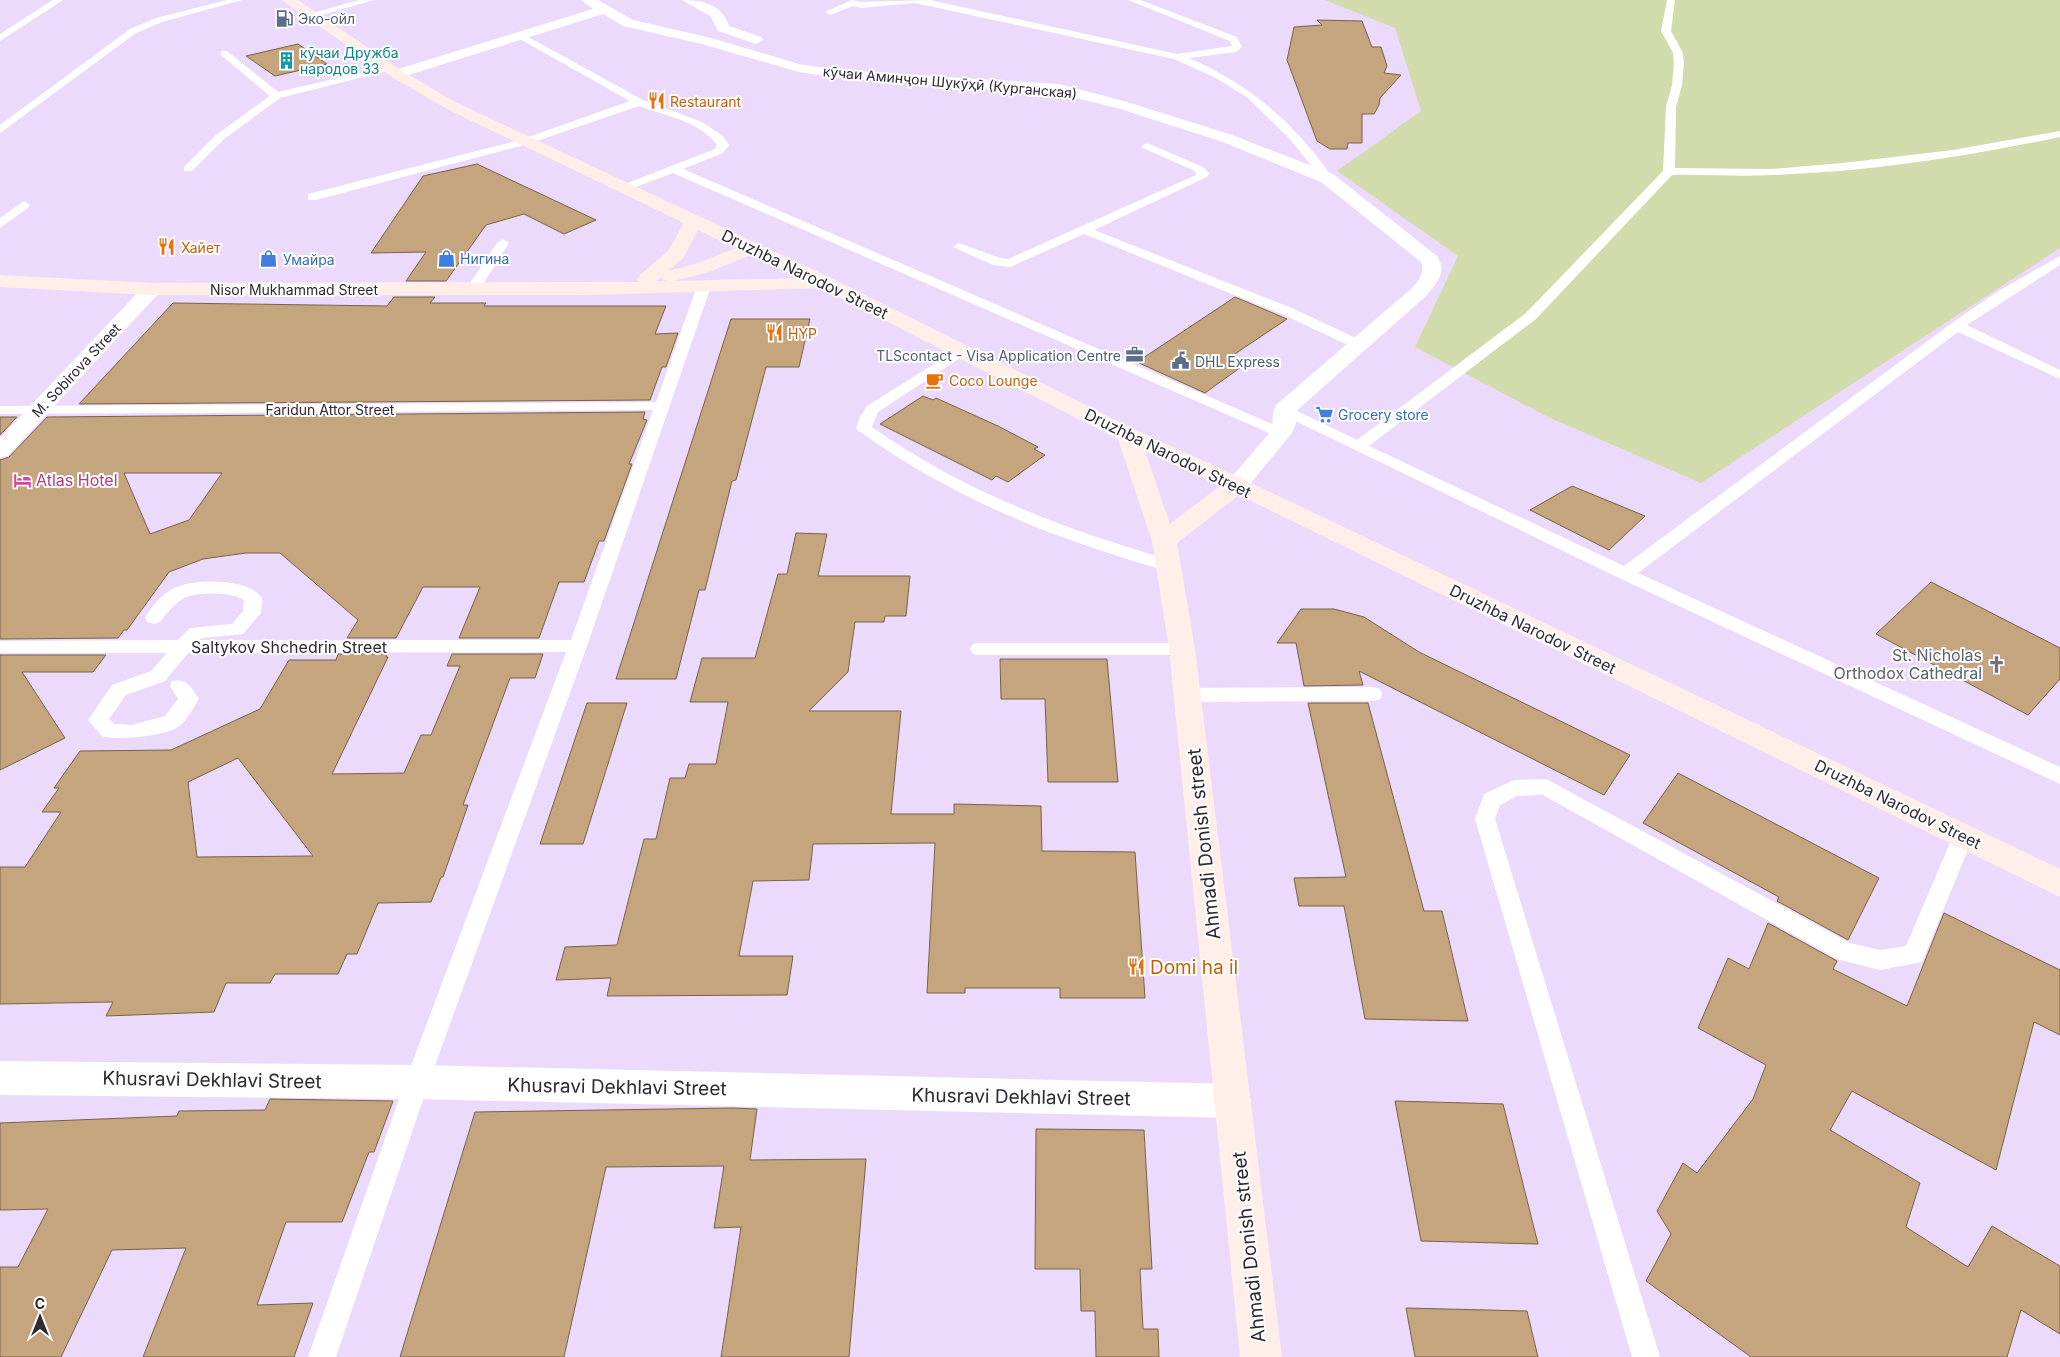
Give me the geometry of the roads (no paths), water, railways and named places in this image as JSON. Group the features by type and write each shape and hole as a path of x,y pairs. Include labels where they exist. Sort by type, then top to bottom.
{"main road":[{"name":"Druzhba Narodov Street","path":"288,0 393,72 452,106 524,142 824,282 1128,435 1963,835 2060,884"},
{"path":"645,281 676,254 694,221"},
{"name":"Nisor Mukhammad Street","path":"588,289 645,281 702,268 751,248"},
{"name":"Nisor Mukhammad Street","path":"0,281 152,289 588,289 824,282"},
{"name":"Ahmadi Donish street","path":"1128,435 1166,553 1182,649 1261,1357"},
{"path":"1166,553 1237,486"}],"street":[{"name":"кӯчаи Аминҷон Шукӯҳӣ (Курганская)","path":"588,0 628,23 706,41 766,60 799,68 839,74 910,77 1074,91 1226,138 1327,178 1430,260 1433,270 1431,278 1418,294 1357,344"},
{"path":"689,0 716,13 722,21 723,28 768,43"},
{"path":"393,72 521,36 603,10"},
{"path":"810,55 910,77"},
{"name":"M. Sobirova Street","path":"0,451 152,289"},
{"path":"1237,486 1281,433 1284,424 1284,410 1357,344"},
{"name":"Khusravi Dekhlavi Street","path":"0,1078 418,1082 1233,1102"}],"lane":[{"path":"0,38 58,0"},
{"path":"0,130 133,31 159,20 238,0"},
{"path":"311,16 370,0"},
{"path":"830,12 852,3 861,5 915,0 960,8 1177,58 1219,75 1254,98 1293,135 1327,178"},
{"path":"1132,0 1234,39 1237,47 1233,50 1177,58"},
{"path":"1358,447 1531,316 1668,172 1671,148 1670,107 1677,85 1679,64 1678,54 1666,31 1671,0"},
{"path":"521,36 639,102 706,128 721,139 723,145 719,151 624,188"},
{"path":"224,53 276,96"},
{"path":"188,169 234,126 262,108 276,96 393,72"},
{"path":"312,197 524,142 639,102"},
{"path":"1668,172 1707,170 1768,172 1812,169 1924,156 2060,134"},
{"path":"959,247 998,262 1010,263 1201,177 1203,173 1199,170 1147,146"},
{"path":"674,168 1281,433"},
{"path":"0,224 24,205"},
{"path":"1084,230 1289,312 1357,344"},
{"path":"473,289 503,243"},
{"path":"1625,574 1957,326 2002,295 2060,260"},
{"path":"322,1357 418,1082 578,646 704,286"},
{"path":"1957,326 2060,375"},
{"path":"961,351 872,410 866,417 864,428 883,443 975,496 1096,546 1166,553"},
{"name":"Faridun Attor Street","path":"0,410 661,406"},
{"path":"1284,410 1625,574 2060,776"},
{"path":"154,618 162,606 181,592 209,588 242,590 253,598 252,613 237,630 196,632 158,676 119,690 98,720 109,731 132,732 171,722 189,699 179,686"},
{"name":"Saltykov Shchedrin Street","path":"0,647 578,646"},
{"path":"979,649 1182,649"},
{"path":"1187,695 1373,694"},
{"path":"1646,1357 1485,819 1491,800 1514,788 1546,786 1845,952 1880,960 1914,956 1963,835"}],"place":[{"name":"Эко-ойл","path":"284,18"},
{"name":"кӯчаи Дружба народов 33","path":"286,60"},
{"name":"Restaurant","path":"656,101"},
{"name":"Хайет","path":"167,247"},
{"name":"Нигина","path":"446,258"},
{"name":"Умайра","path":"269,259"},
{"name":"HYP","path":"774,333"},
{"name":"TLScontact - Visa Application Centre","path":"1135,355"},
{"name":"DHL Express","path":"1181,361"},
{"name":"Coco Lounge","path":"935,380"},
{"name":"Grocery store","path":"1324,414"},
{"name":"Atlas Hotel","path":"22,480"},
{"name":"St. Nicholas Orthodox Cathedral","path":"1996,664"},
{"name":"Domi ha il","path":"1136,967"}]}
